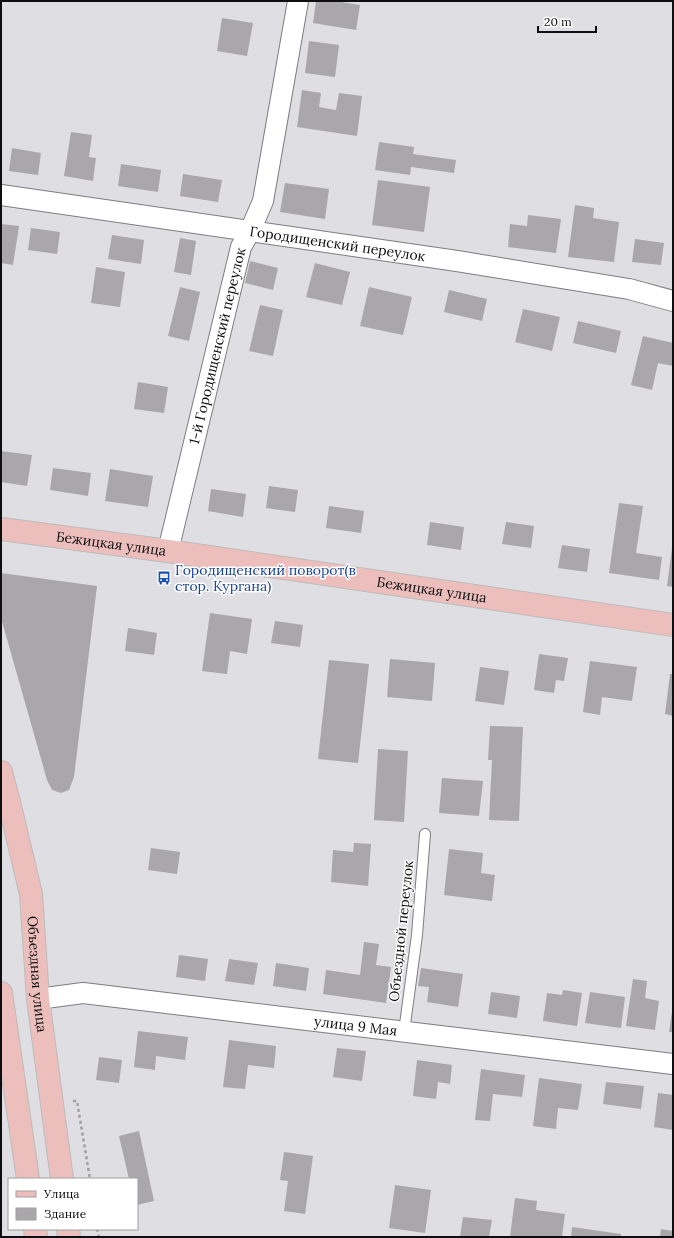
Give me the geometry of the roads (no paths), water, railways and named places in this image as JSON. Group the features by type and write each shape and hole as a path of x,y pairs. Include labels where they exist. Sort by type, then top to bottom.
{"main road":[{"name":"Бежицкая улица","path":"1,529 168,551 673,625"},
{"name":"Объездная улица","path":"1,772 30,894 38,999 62,1178"},
{"path":"1,993 6,1059 28,1178"}],"street":[{"name":"1-й Городищенский переулок","path":"168,551 241,247 250,231 263,201 298,1"},
{"name":"Городищенский переулок","path":"1,194 457,261 613,286 673,301"},
{"name":"улица 9 Мая","path":"38,999 83,994 673,1064"}],"lane":[{"name":"Объездной переулок","path":"404,1032 417,935 425,834"}],"place":[{"name":"Городищенский поворот(в стор. Кургана)","path":"164,578"}]}
